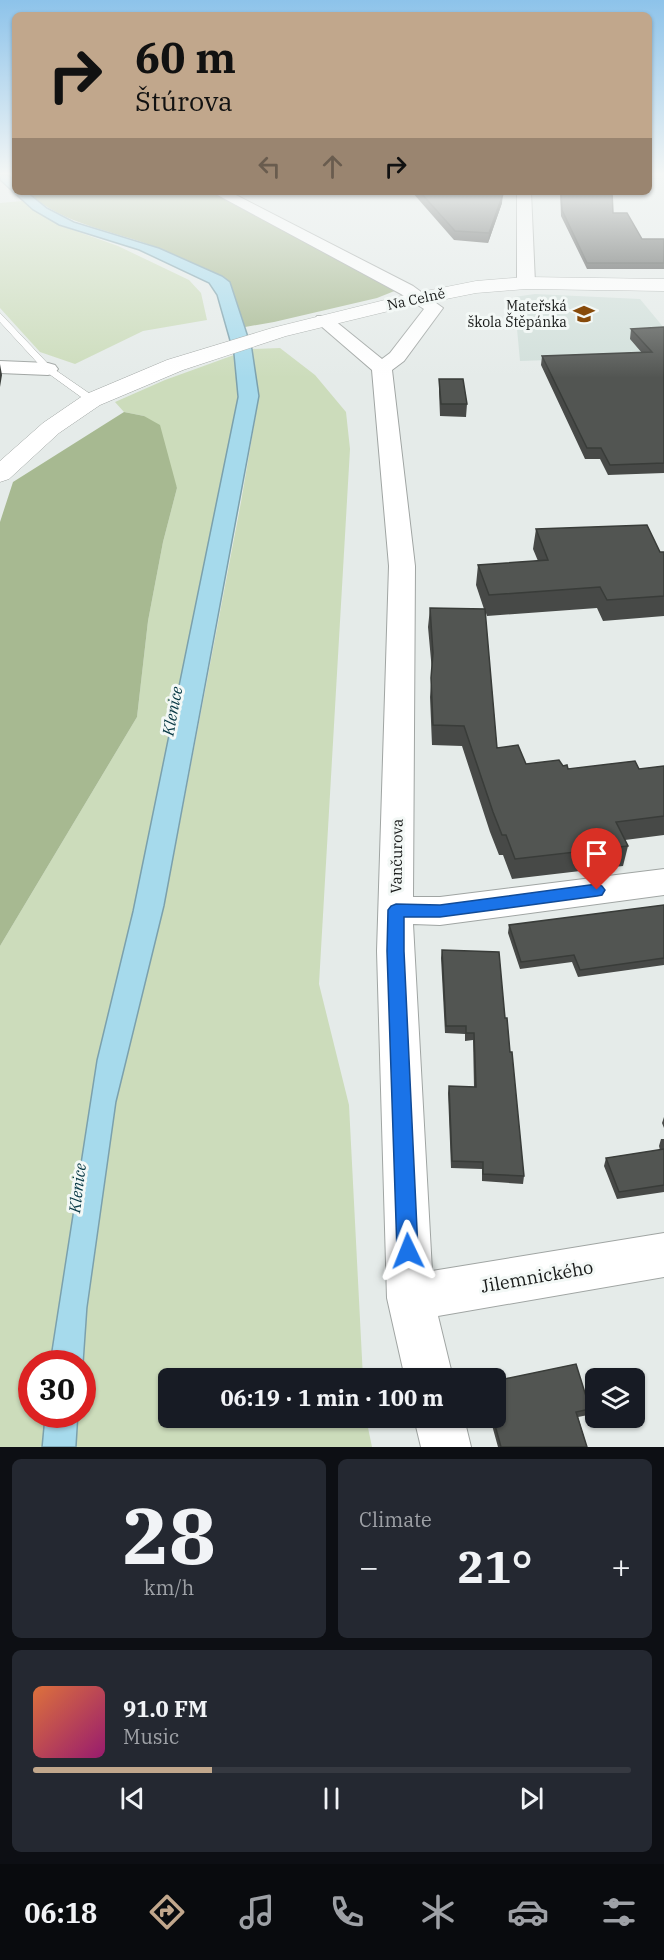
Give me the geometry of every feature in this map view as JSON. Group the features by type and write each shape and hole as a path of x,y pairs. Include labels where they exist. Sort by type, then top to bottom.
{"street":[{"path":"316,243 420,297 434,308 397,357 382,368 323,320"},
{"path":"525,243 526,283"},
{"name":"Na Celně","path":"92,400 127,383 205,355 323,320 420,297 476,287 526,283 662,288"},
{"path":"0,367 48,369"},
{"name":"Vančurova","path":"382,368 402,566 395,951 410,1298 427,1368"},
{"path":"0,474 51,428 92,400"},
{"path":"396,910 440,911 664,882"},
{"name":"Jilemnického","path":"410,1298 664,1255"},
{"path":"441,1428 446,1447"}],"lane":[{"path":"0,316 48,369 92,400"}],"shaded area":[{"name":"Mateřská škola Štěpánka","path":"535,294 640,299 664,328 664,356 520,361 514,297"}],"green space":[{"path":"0,243 108,243 189,280 201,293 207,320 143,331 75,364 40,352 0,308"},
{"path":"142,243 307,243 397,290 377,298 245,327 230,282"},
{"path":"280,348 315,375 346,412 350,449 319,984 349,1105 362,1368 158,1368 158,1428 368,1428 372,1447 76,1447 77,1428 96,1428 96,1350 84,1350 87,1308 116,1102 164,906 241,502 259,396 252,349"},
{"path":"234,355 238,397 133,911 97,1060 52,1350 18,1350 18,1428 44,1428 42,1447 0,1447 0,946 137,717 148,621 163,542 177,488 144,416 124,412 115,402 165,380"},
{"path":"124,412 144,416 160,425 177,488 163,542 148,621 137,717 0,946 0,522 13,482"}],"water":[{"path":"115,243 141,243 159,248 222,276 230,282 252,349 259,396 164,906 116,1102 87,1308 84,1350 52,1350 97,1060 133,911 238,397 234,355 217,295 209,283 139,250"},
{"path":"44,1428 77,1428 76,1447 42,1447"}],"building":[{"path":"577,243 664,243 664,263 587,263"},
{"path":"664,327 664,463 610,465 601,448 587,448 542,356 652,352 631,329"},
{"path":"439,379 463,379 467,404 441,404"},
{"path":"647,525 660,552 664,552 664,596 607,600 600,587 489,595 478,565 548,560 536,529"},
{"path":"430,608 485,609 497,748 518,745 526,764 559,760 563,766 567,765 568,769 635,761 639,769 664,766 664,816 616,822 628,846 515,859 506,835 502,835 493,812 464,726 433,725 431,678 433,653"},
{"path":"664,905 664,958 580,970 574,955 521,962 509,925"},
{"path":"442,950 499,952 505,1018 507,1018 510,1052 512,1052 524,1176 483,1174 483,1162 452,1161 449,1086 476,1087 474,1033 466,1033 466,1026 446,1026"},
{"path":"664,1149 664,1185 619,1192 606,1158"},
{"path":"576,1364 585,1393 585,1410 576,1412 587,1447 501,1447 496,1428 506,1428 506,1379"}],"place":[{"name":"Mateřská škola Štěpánka","path":"584,314"}],"route":[{"path":"408,1251 395,951 396,910 440,911 597,890"}],"water label":[{"name":"Klenice","path":"172,711"},
{"name":"Klenice","path":"77,1188"}]}
